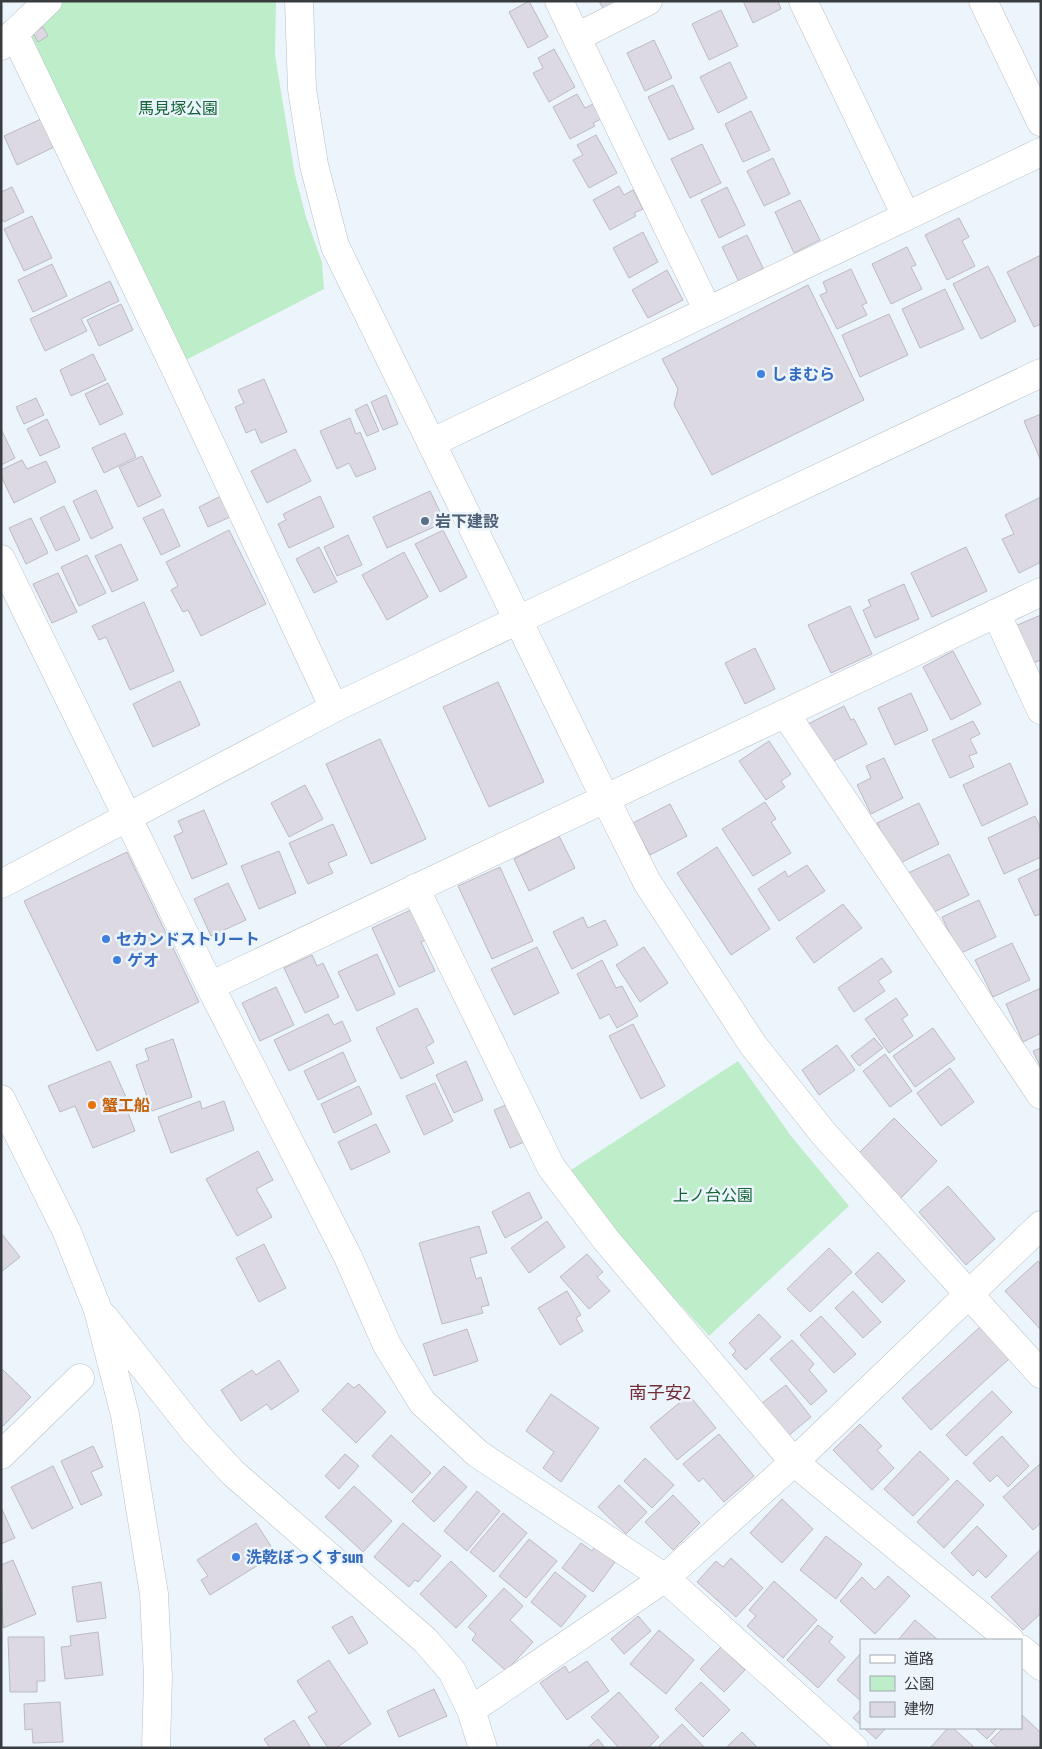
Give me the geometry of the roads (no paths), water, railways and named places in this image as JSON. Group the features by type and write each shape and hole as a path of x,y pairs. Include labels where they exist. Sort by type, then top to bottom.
{"street":[{"path":"48,1 8,40 178,374 334,708"},
{"path":"299,1 302,89 314,165 335,246 647,882 753,1045 824,1134 1041,1374"},
{"path":"559,1 708,311"},
{"path":"577,37 648,1"},
{"path":"804,1 906,216"},
{"path":"983,1 1041,122"},
{"path":"431,443 1041,152"},
{"path":"1,884 334,708 1041,373"},
{"path":"1,559 210,986 348,1257 387,1345 422,1402 478,1454 665,1578 854,1748"},
{"path":"210,986 1041,592"},
{"path":"996,613 1041,710"},
{"path":"785,713 1041,1095"},
{"path":"415,888 552,1167 607,1242 794,1462 1009,1639"},
{"path":"1,1099 67,1232 98,1310 124,1415 139,1494 154,1594 158,1677 156,1748"},
{"path":"471,1710 665,1578 794,1462 1041,1225"},
{"path":"98,1310 195,1432 234,1473 425,1640 452,1671 471,1710 483,1748"},
{"path":"1,1455 80,1378"},
{"path":"1022,1651 1041,1666"}],"place":[{"name":"しまむら","path":"761,374"},
{"name":"岩下建設","path":"425,521"},
{"name":"セカンドストリート","path":"106,939"},
{"name":"ゲオ","path":"117,960"},
{"name":"蟹工船","path":"92,1105"},
{"name":"洗乾ぼっくすsun","path":"236,1557"}],"district":[{"name":"南子安2","path":"660,1392"}],"park label":[{"name":"馬見塚公園","path":"178,108"},
{"name":"上ノ台公園","path":"713,1195"}]}
